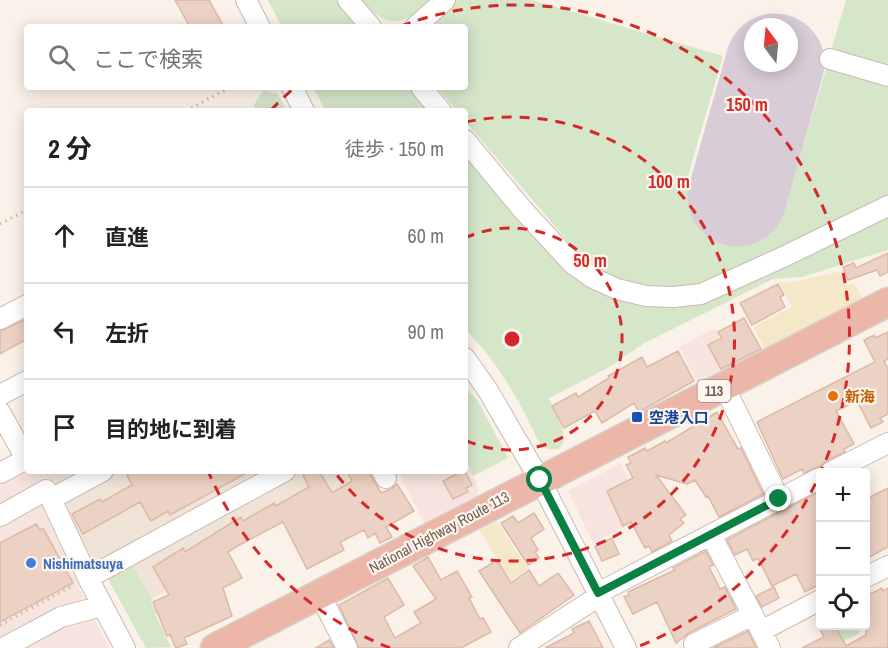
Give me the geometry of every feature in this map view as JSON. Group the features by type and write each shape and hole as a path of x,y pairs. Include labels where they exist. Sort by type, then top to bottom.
{"highway":[{"name":"National Highway Route 113","path":"215,648 888,302"}],"street":[{"path":"246,0 258,24"},
{"path":"348,0 368,24"},
{"path":"418,24 445,0"},
{"path":"830,59 888,76"},
{"path":"294,90 302,108"},
{"path":"424,90 438,108"},
{"path":"468,144 523,210 572,263 593,278 617,289 646,296 674,297 701,294 888,206"},
{"path":"0,319 24,307"},
{"path":"468,362 487,389 540,480 626,648"},
{"path":"0,396 24,383"},
{"path":"724,386 779,499"},
{"path":"0,412 24,455"},
{"path":"839,468 888,443"},
{"path":"0,473 24,460"},
{"path":"51,499 97,474"},
{"path":"84,585 280,474"},
{"path":"519,648 599,594 816,480"},
{"path":"0,516 46,490 84,585 102,606 125,648"},
{"path":"711,535 761,631"},
{"path":"868,576 888,566"},
{"path":"320,594 347,648"},
{"path":"694,644 761,631 816,602"},
{"path":"3,648 61,617 102,606"}],"path":[{"path":"192,108 225,90"},
{"path":"0,224 24,212"},
{"path":"0,625 75,585 84,585"}],"shaded area":[{"path":"715,328 737,369 700,388 679,347"},
{"path":"621,463 647,516 593,543 568,491"},
{"path":"468,466 477,483 478,498 425,525 400,474 468,474"},
{"path":"24,472 24,474 44,474 52,489 38,498 93,617 110,648 0,648 0,485"},
{"path":"44,474 396,474 398,476 330,517 318,500 152,599 131,562 101,574"}],"green space":[{"path":"268,0 343,0 363,24 280,24"},
{"path":"361,0 435,0 405,19 389,21 380,17"},
{"path":"458,0 532,0 723,56 685,186 783,212 827,66 888,84 888,200 705,286 648,289 613,278 576,251 468,125 468,108 454,108 440,90 468,90 468,24 431,24"},
{"path":"846,0 888,0 888,71 830,54"},
{"path":"263,90 278,94 285,108 254,108"},
{"path":"315,90 418,90 434,108 324,108"},
{"path":"468,149 622,300 655,307 691,303 888,212 888,250 802,277 773,279 643,344 606,369 549,398 563,431 563,443 559,449 547,449 542,446 515,396 484,350 468,332"},
{"path":"468,390 478,401 508,458 473,476 468,465"},
{"path":"131,562 152,599 157,613 155,614 171,647 146,648 109,581 107,574"},
{"path":"838,630 858,630 860,633 844,641"}],"sand":[{"path":"843,271 848,285 854,283 866,304 768,354 753,327 792,307 779,282 787,283"},
{"path":"497,521 528,569 511,580 479,530"}],"building":[{"path":"175,0 209,0 222,24 188,24"},
{"path":"888,253 888,272 880,276 877,270 848,280 843,267 854,263 856,268"},
{"path":"778,284 784,295 780,297 785,307 752,325 740,303"},
{"path":"744,318 761,349 721,369 708,345 722,338 718,332"},
{"path":"24,320 24,341 0,354 0,331"},
{"path":"888,332 888,359 884,361 888,369 888,414 880,418 883,422 871,428 857,401 836,411 854,444 821,466 804,473 802,469 783,479 757,422 875,362 864,340 874,335 875,338"},
{"path":"678,351 694,381 639,412 634,403 602,423 595,411 564,428 552,406 576,393 578,397 609,378 608,376 642,357 647,367"},
{"path":"717,412 738,449 741,448 763,494 719,517 708,496 706,497 695,480 687,484 656,475 686,515 680,519 684,523 669,535 672,541 652,552 649,546 645,548 631,522 623,526 607,491 633,478 626,465 631,463 628,457 645,448 647,451 665,441 666,443"},
{"path":"245,474 170,515 168,511 151,521 140,502 83,534 72,514 100,499 102,502 132,485 127,475"},
{"path":"321,474 332,493 352,481 348,474 370,474 381,493 397,484 414,511 386,527 392,537 380,543 375,533 368,538 364,530 340,542 344,550 307,569 283,522 237,546 228,552 242,578 223,588 232,616 184,638 187,644 176,648 170,635 167,636 153,602 169,595 153,567 183,548 185,552 241,517 243,521 274,503 276,506 309,487 303,475"},
{"path":"456,474 466,474 472,485 466,488 468,492 453,499 443,481"},
{"path":"888,488 888,547 870,557 870,522 870,497"},
{"path":"816,493 816,586 805,592 796,574 772,586 758,558 753,561 747,549 735,555 727,540"},
{"path":"534,513 544,529 531,538 538,550 535,552 539,558 528,565 501,523 513,516 518,523"},
{"name":"Nishimatsuya","path":"36,524 40,530 43,528 73,583 0,622 0,543"},
{"path":"612,538 619,554 602,561 595,546"},
{"path":"706,551 713,565 709,567 720,589 725,587 736,609 689,633 676,643 657,602 633,614 624,597 629,595 628,592 675,570 673,568"},
{"path":"428,557 441,580 457,571 472,597 469,598 480,619 483,618 491,632 461,648 359,648 339,605 388,578 404,605 384,617 395,638 421,623 414,612 436,599 413,566"},
{"path":"497,560 511,583 529,570 539,586 558,573 574,595 520,633 479,571"},
{"path":"774,587 779,598 762,607 756,596"},
{"path":"882,588 883,591 888,588 888,648 802,648 824,637 820,630 837,630 846,646 866,635 866,630 870,630 870,594"},
{"path":"589,621 603,648 545,648 574,633 572,629"},
{"path":"748,631 756,648 713,648"},
{"path":"329,640 334,648 316,648"}],"runway":[{"path":"737,197 772,72"}],"place":[{"name":"新海","path":"833,396"},
{"name":"空港入口","path":"637,417"},
{"name":"Nishimatsuya","path":"31,563"}],"route":[{"path":"540,480 598,593 779,499"}]}
